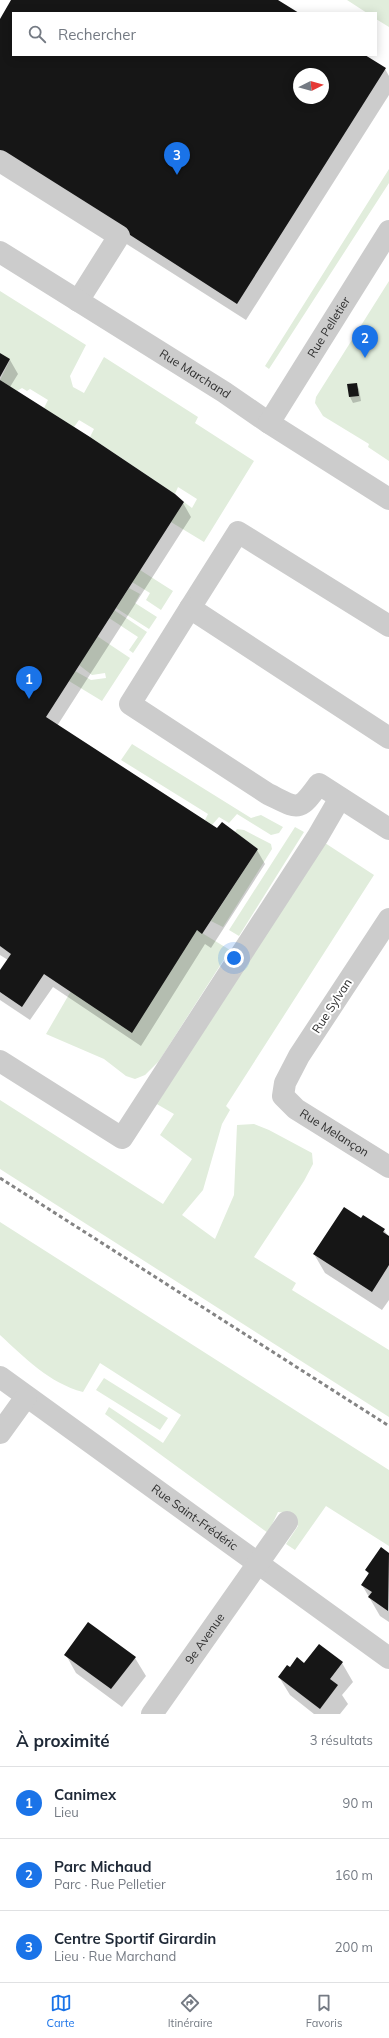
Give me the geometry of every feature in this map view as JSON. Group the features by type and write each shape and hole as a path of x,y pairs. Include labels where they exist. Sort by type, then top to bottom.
{"street":[{"path":"0,161 119,236 78,301"},
{"name":"Rue Pelletier","path":"269,423 389,231"},
{"name":"Rue Marchand","path":"0,252 224,392 269,423 389,499"},
{"path":"389,626 238,532 130,704 268,794 292,805 301,806 305,804 318,784 389,829"},
{"path":"190,608 389,738"},
{"path":"0,1061 122,1138 318,836 340,798"},
{"name":"Rue Sylvan","path":"283,1096 284,1083 299,1056 389,919"},
{"name":"Rue Melançon","path":"283,1096 296,1109 389,1166"},
{"name":"Rue Saint-Frédéric","path":"0,1377 389,1658"},
{"path":"0,1433 26,1397"},
{"name":"9e Avenue","path":"152,1714 287,1522"}],"green space":[{"path":"347,0 389,0 389,27 377,20 377,12 365,12"},
{"path":"389,169 389,183 269,369 265,366"},
{"path":"389,281 389,461 368,447 369,444 323,416 315,403 316,397"},
{"path":"0,291 86,345 70,376 73,387 84,393 104,357 198,417 195,423 254,461 204,542 171,522 184,502 192,508 197,499 178,487 175,494 90,437 94,429 79,420 74,427 44,408 48,400 30,389 27,391 22,388 17,391 0,380 10,360 0,353"},
{"path":"140,570 173,591 161,610 146,600 150,593 132,582"},
{"path":"129,588 140,594 135,603 157,617 149,629 116,608"},
{"path":"114,610 147,632 133,653 129,650 138,637 109,618"},
{"path":"97,636 130,658 102,701 69,681 75,671 91,680 106,678 105,673 92,675 79,665"},
{"path":"132,744 251,818 261,815 283,827 279,833 271,835 237,814 229,823 219,817 212,825 205,820 208,814 121,760"},
{"path":"295,827 304,832 239,936 229,930"},
{"path":"237,829 244,830 271,844 272,849 223,927 211,921 258,849 235,832"},
{"path":"325,843 374,875 226,1106 230,1110 222,1124 203,1190 182,1215 215,1239 234,1195 237,1125 254,1124 269,1130 312,1153 313,1164 304,1181 254,1257 296,1283 292,1290 389,1350 389,1417 0,1169 0,1100 163,1204 192,1159 160,1135 174,1114 155,1103"},
{"path":"197,930 230,950 159,1061 145,1075 135,1079 126,1076 104,1059 46,1034 71,991"},
{"path":"0,1222 389,1470 389,1546 326,1506 295,1550 286,1544 298,1526 291,1516 278,1512 268,1533 105,1414 109,1407 163,1443 181,1415 100,1363 83,1392 59,1383 28,1361 0,1335"},
{"path":"104,1378 168,1418 160,1430 96,1390"}],"building":[{"path":"11,0 278,0 297,12 12,12 12,56 367,56 386,68 237,304 0,151 0,19"},
{"path":"0,353 10,359 0,377"},
{"path":"0,380 90,437 175,494 184,502 46,717 217,828 222,822 258,849 202,934 197,930 132,1033 44,974 22,1007 0,992 0,970 11,954 0,946"},
{"path":"357,383 359,396 349,397 347,384"},
{"path":"344,1207 361,1218 363,1215 385,1229 383,1232 389,1236 389,1265 372,1292 313,1254"},
{"path":"381,1547 389,1553 388,1611 368,1597 372,1592 361,1585 369,1573 365,1570"},
{"path":"88,1622 136,1657 111,1689 64,1655"},
{"path":"319,1644 343,1662 330,1679 338,1685 320,1709 278,1677 287,1665 290,1667 297,1657 304,1663"}],"railway":[{"path":"0,1178 389,1426"}],"place":[{"name":"Centre Sportif Girardin","path":"177,175"},
{"name":"Parc Michaud","path":"365,358"},
{"name":"Canimex","path":"29,699"}]}
